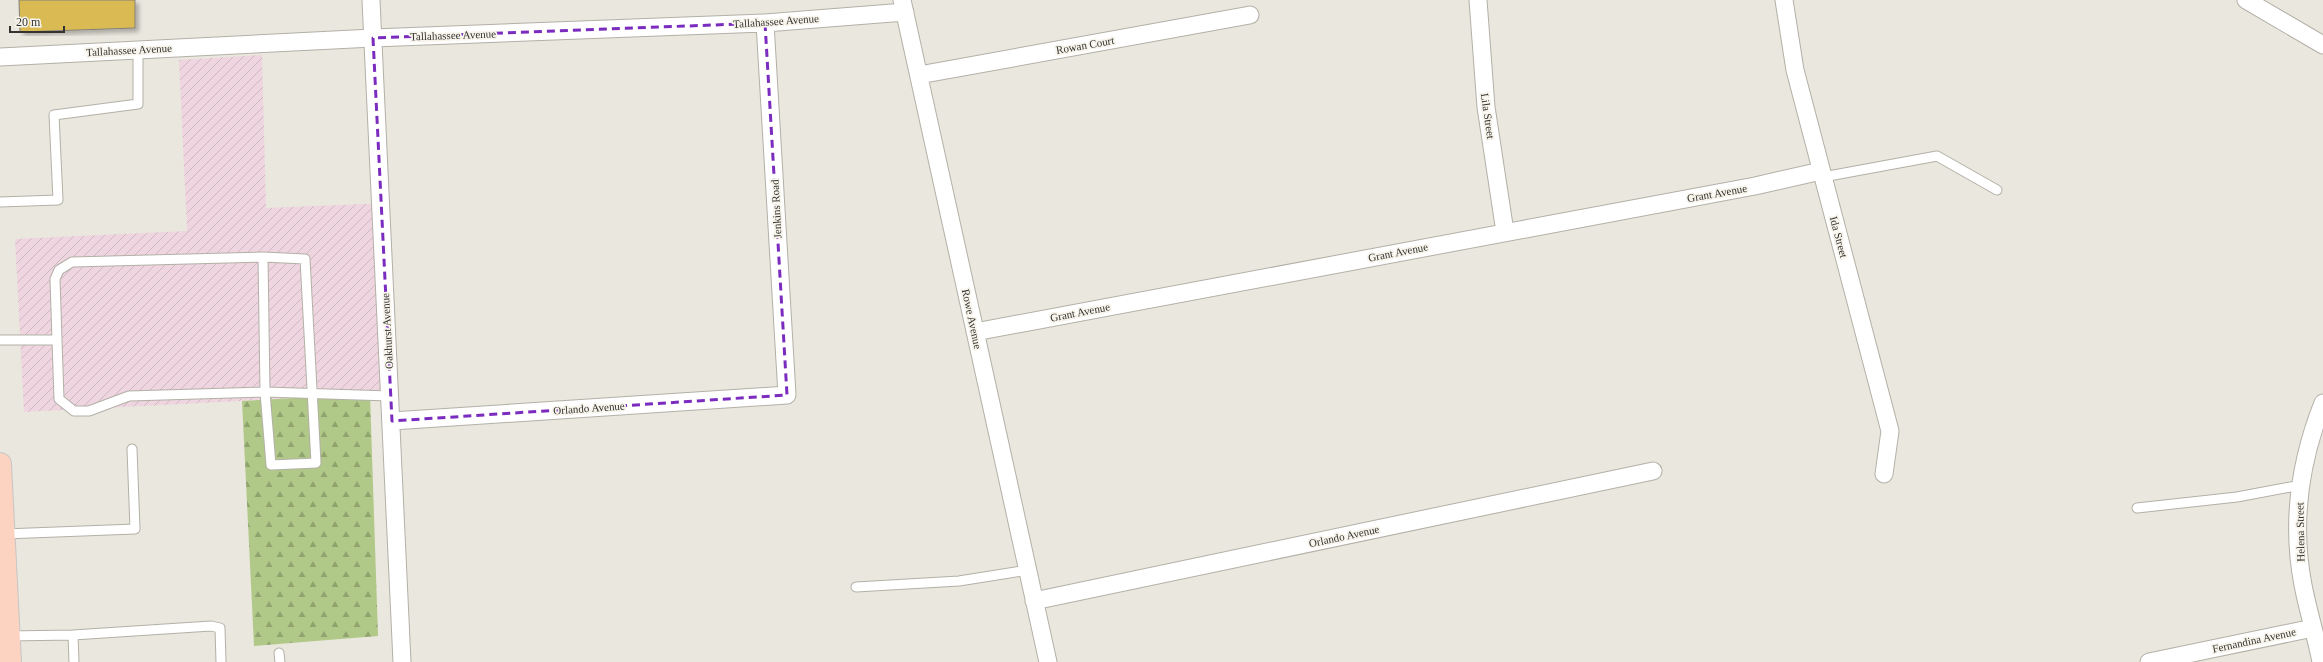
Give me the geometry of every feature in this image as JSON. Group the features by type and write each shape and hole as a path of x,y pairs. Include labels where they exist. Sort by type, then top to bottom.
{"main road":[{"path":"0,464 2,534 8,636 6,659"}],"street":[{"name":"Oakhurst Avenue","path":"371,0 392,421 402,662"},
{"name":"Lila Street","path":"1478,0 1486,107 1505,232"},
{"name":"Ida Street","path":"1784,0 1795,70 1890,431 1884,474"},
{"path":"2246,0 2323,45"},
{"name":"Tallahassee Avenue","path":"0,57 373,38 766,23 904,6"},
{"name":"Rowe Avenue","path":"904,6 1048,662"},
{"name":"Rowan Court","path":"919,74 1250,15"},
{"name":"Jenkins Road","path":"766,23 787,395"},
{"name":"Grant Avenue","path":"975,332 1822,174"},
{"name":"Orlando Avenue","path":"392,421 787,395"},
{"name":"Helena Street","path":"2321,662 2299,560 2298,510 2300,485 2308,447 2323,403"},
{"name":"Orlando Avenue","path":"1034,601 1653,471"},
{"name":"Fernandina Avenue","path":"2149,662 2313,628"}],"lane":[{"path":"0,202 58,200 54,115 138,104 138,50"},
{"path":"1822,174 1937,156 1997,190"},
{"path":"263,257 265,392 271,465 316,463 311,394 305,258 263,257 72,262 59,270 55,279 59,399 74,410 89,411 129,396 265,392 311,394 390,396"},
{"path":"0,340 57,340"},
{"path":"2,534 135,529 132,449"},
{"path":"2137,508 2237,497 2300,485"},
{"path":"856,586 959,581 1028,570"},
{"path":"8,636 73,635 216,627 220,628 221,662"},
{"path":"73,635 74,662"}],"highlighted area":[{"path":"765,23 787,395 392,421 373,38"}],"shaded area":[{"path":"262,55 266,208 387,203 397,393 24,412 15,239 187,231 179,60"}],"green space":[{"path":"370,394 378,636 254,646 242,401"}],"building":[{"path":"19,0 135,0 135,28 20,32"}]}
